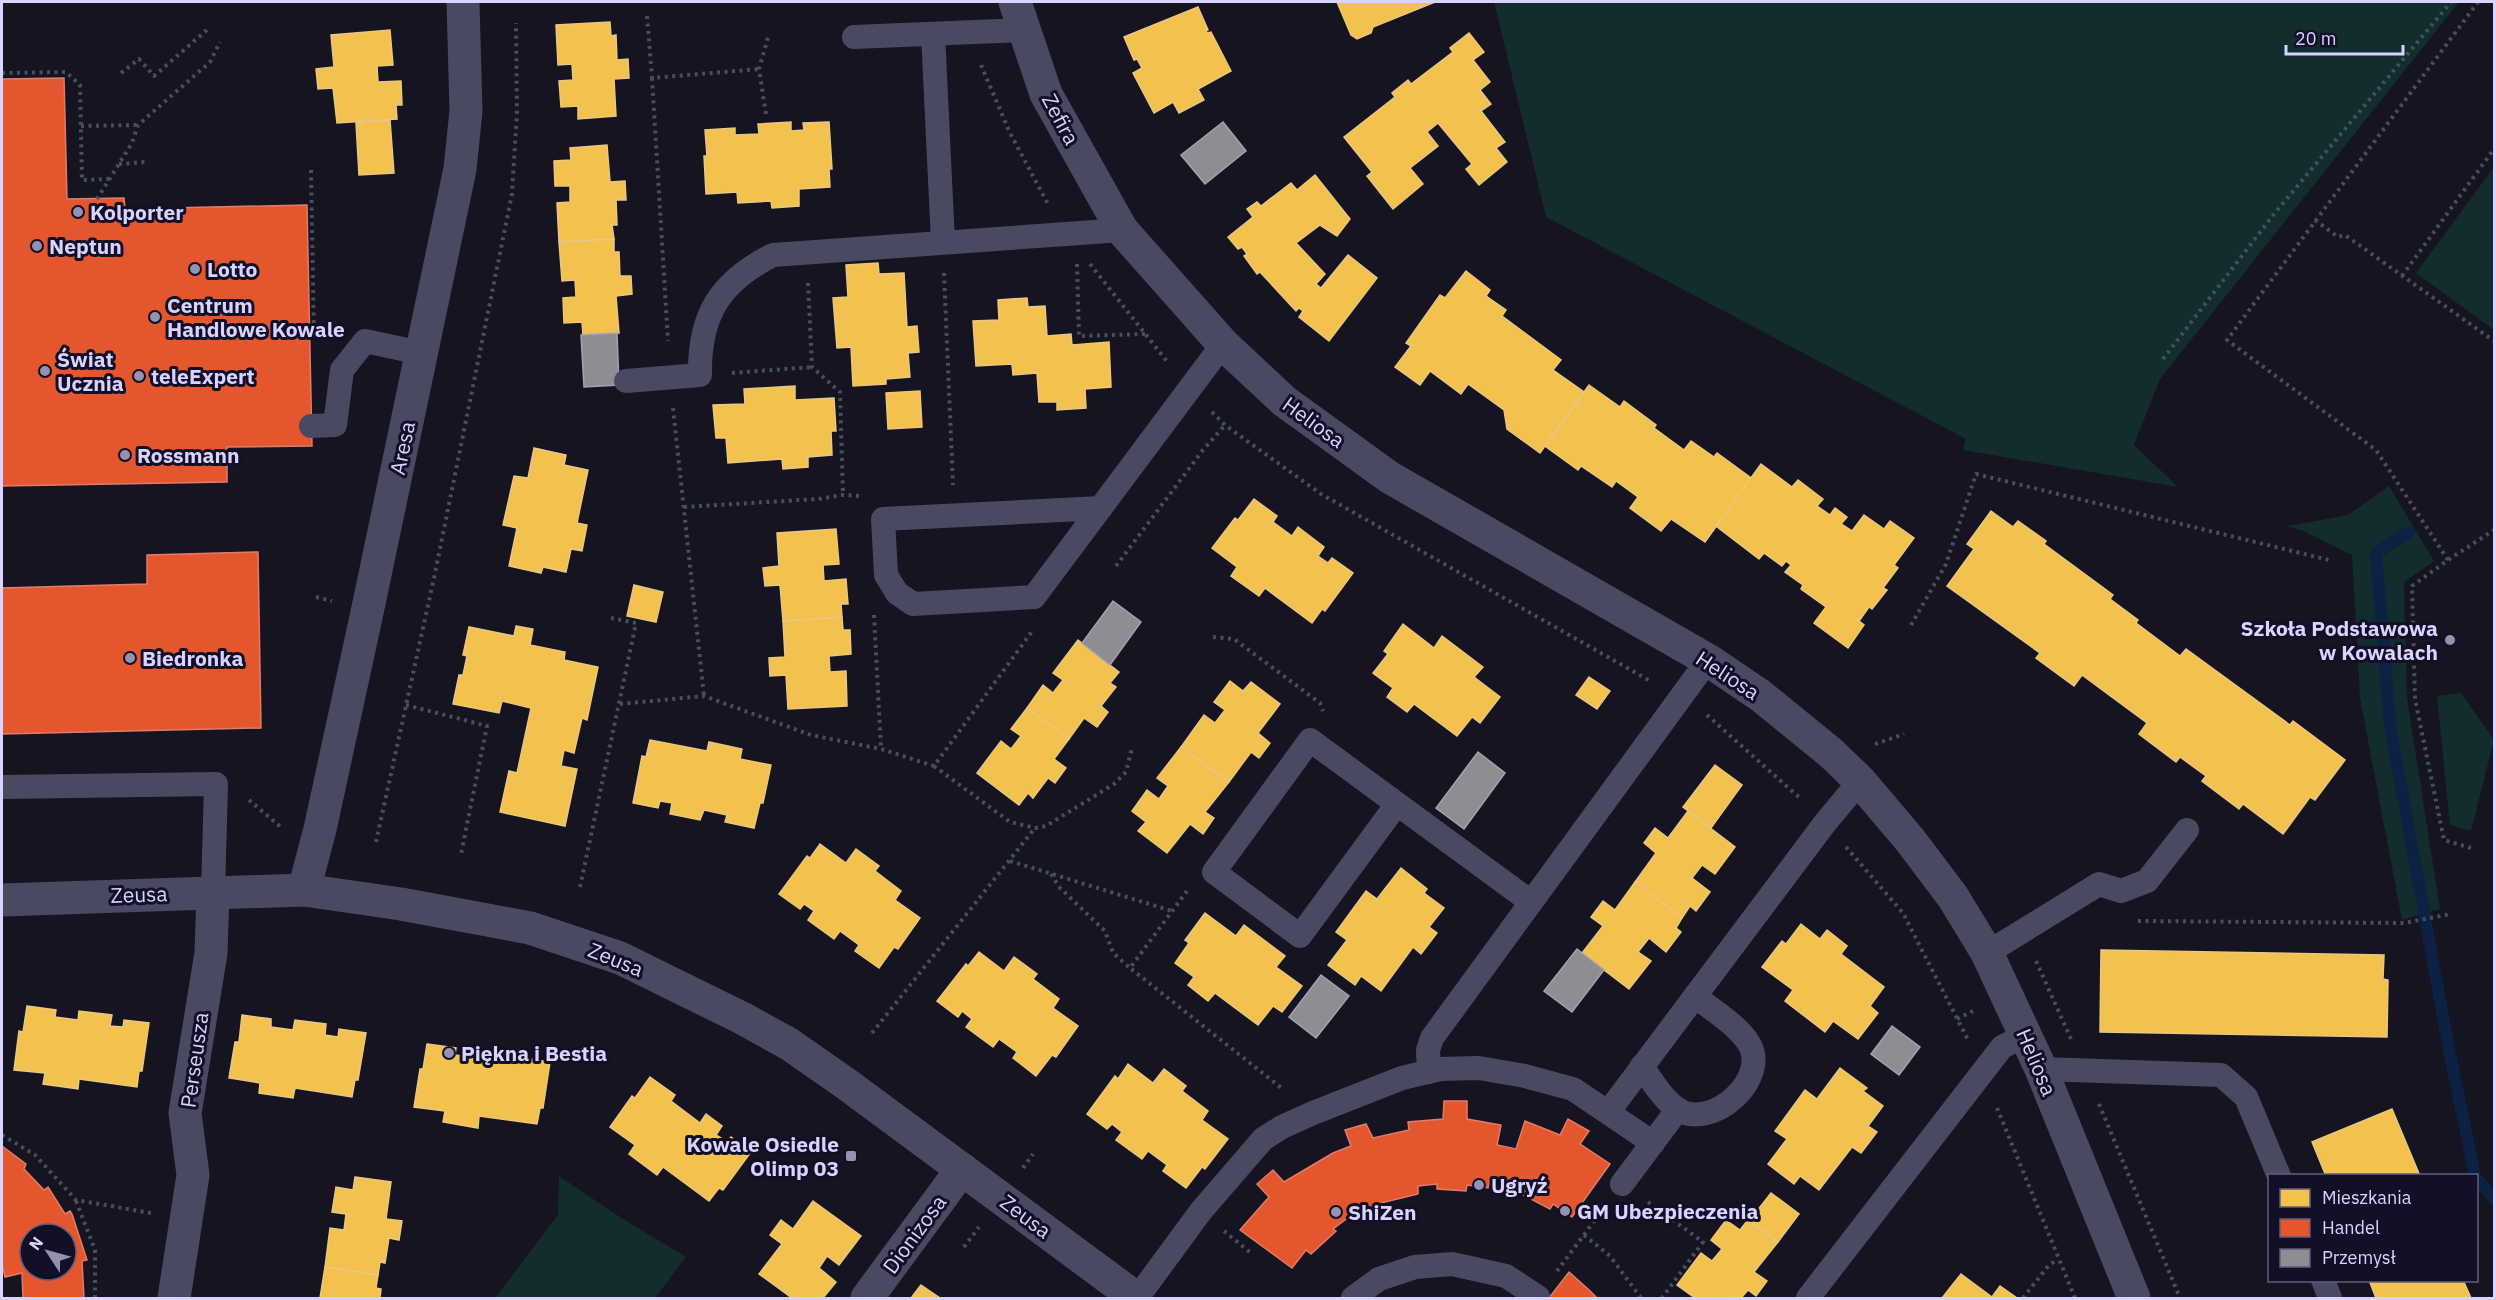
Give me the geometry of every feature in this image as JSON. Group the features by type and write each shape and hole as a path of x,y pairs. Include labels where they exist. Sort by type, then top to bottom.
{"street":[{"name":"Aresa","path":"304,890 320,829 460,169 466,111 463,2"},
{"name":"Zefira","path":"1018,16 1046,93 1122,230"},
{"name":"Heliosa","path":"1122,230 1223,344 1284,401 1389,477 1708,660 1761,696 1831,753 1860,781 1910,840 1953,897 1987,953 2041,1069 2134,1299"},
{"name":"Zeusa","path":"2,900 304,890 401,904 530,928 620,958 742,1018 789,1044 1137,1299"},
{"name":"Perseusza","path":"174,1299 193,1175 185,1113 211,953 213,892"},
{"name":"Dionizosa","path":"867,1299 962,1169"}],"lane":[{"path":"854,38 973,32 1018,16"},
{"path":"933,34 943,243"},
{"path":"626,381 700,375 700,350 705,325 715,302 730,282 750,266 773,255 1122,230"},
{"path":"311,426 335,425 342,370 365,341 421,353"},
{"path":"1101,508 883,519 886,574 897,593 913,604 1034,597 1101,508 1223,344"},
{"path":"1429,1072 1428,1050 1432,1038 1708,660"},
{"path":"1397,804 1300,936 1214,872 1310,740 1531,902"},
{"path":"1609,1111 1825,823 1860,781"},
{"path":"2,786 216,784 213,892"},
{"path":"1987,953 2099,884 2121,891 2147,881 2187,830"},
{"path":"1642,1066 1658,1090 1678,1109 1697,1115 1719,1108 1736,1097 1750,1077 1754,1061 1749,1042 1695,996"},
{"path":"1808,1299 2002,1047 2026,1035"},
{"path":"1137,1299 1201,1211 1263,1139 1282,1127 1313,1113 1402,1078 1440,1069 1479,1068 1525,1076 1573,1089 1609,1111 1653,1143"},
{"path":"2041,1069 2221,1075 2246,1097 2278,1174"},
{"path":"1622,1184 1678,1109"},
{"path":"1353,1299 1379,1280 1415,1267 1452,1264 1506,1276 1538,1297"},
{"path":"2323,1282 2330,1299"}],"path":[{"path":"2163,359 2274,214 2451,2"},
{"path":"2448,560 2376,450 2228,340 2478,2"},
{"path":"647,16 652,78 759,69"},
{"path":"376,842 512,194 518,112 516,23"},
{"path":"121,73 139,59 154,76 208,28"},
{"path":"973,32 981,64 1010,133 1044,199 1083,255 1145,334 1079,336 1077,260 1083,255"},
{"path":"766,114 759,69 770,34"},
{"path":"97,199 132,143 138,126 210,62 220,42"},
{"path":"2,73 66,72 80,85 82,180 109,179"},
{"path":"81,126 138,126"},
{"path":"2402,276 2494,149"},
{"path":"118,164 145,162"},
{"path":"311,170 314,338"},
{"path":"2315,220 2338,237 2345,235 2494,341"},
{"path":"943,243 954,515"},
{"path":"684,507 818,499 843,495 840,392 812,367 807,252"},
{"path":"700,375 812,367"},
{"path":"1189,390 1226,425 1321,495 1693,703 1825,823 1903,914 1983,1072 2057,1260 2075,1299"},
{"path":"1116,566 1203,450 1226,425"},
{"path":"1911,625 1946,564 1976,474 2329,560"},
{"path":"2471,848 2444,840 2415,699 2412,586 2494,530"},
{"path":"316,597 332,600"},
{"path":"934,766 1042,617 1034,597"},
{"path":"580,887 636,623 611,618"},
{"path":"1213,637 1234,639 1320,703"},
{"path":"620,704 704,696 811,735 881,749 934,766 1010,822 1035,828 1046,826 1114,784 1126,772 1132,748"},
{"path":"406,705 487,726 461,854"},
{"path":"1868,746 1904,734"},
{"path":"216,784 244,796 285,831"},
{"path":"872,1033 1035,828"},
{"path":"1010,861 1172,911"},
{"path":"1051,873 1060,888 1105,931 1113,953 1313,1113"},
{"path":"1130,968 1186,893"},
{"path":"2127,921 2404,923 2451,914"},
{"path":"2037,962 2046,956"},
{"path":"2,1135 35,1155 76,1200 95,1250 95,1299"},
{"path":"1622,1184 1703,1242 1662,1299"},
{"path":"76,1200 187,1219"},
{"path":"1538,1297 1584,1234 1610,1256 1641,1299"},
{"path":"2023,1299 2049,1265 2057,1260"}],"green space":[{"path":"1494,2 2459,2 2160,379 2134,445 2178,487 1963,450 1966,439 1546,217"},
{"path":"2494,167 2494,330 2416,273"},
{"path":"2389,486 2434,561 2404,582 2407,698 2440,909 2402,920 2360,698 2352,555 2288,526 2348,515"},
{"path":"2461,693 2494,740 2471,831 2450,825 2437,696"},
{"path":"559,1176 623,1219 686,1257 655,1298 495,1298 558,1215"}],"building: Mieszkania":[{"path":"1337,2 1435,2 1373,27 1371,33 1357,39 1351,35"},
{"path":"1198,7 1208,30 1207,33 1211,32 1231,71 1198,89 1204,100 1179,113 1173,102 1154,113 1133,73 1142,68 1137,59 1134,60 1124,37"},
{"path":"610,22 611,36 616,35 617,60 628,59 629,78 614,79 616,116 578,119 578,106 561,107 559,81 573,80 572,64 558,65 556,25"},
{"path":"390,30 393,65 377,66 378,82 401,81 402,105 396,105 397,119 337,123 333,88 318,89 316,69 334,67 331,35"},
{"path":"1469,33 1484,52 1473,60 1490,82 1480,90 1491,104 1481,111 1505,142 1496,148 1507,162 1479,185 1466,169 1472,164 1438,123 1427,132 1438,146 1410,168 1423,184 1393,209 1367,176 1372,172 1344,137 1395,97 1392,93 1408,80 1411,84 1453,52 1450,48"},
{"path":"390,120 394,173 359,175 356,123"},
{"path":"791,122 791,131 804,130 803,123 829,122 832,169 829,169 830,187 799,189 799,206 772,208 771,201 738,203 737,192 706,194 705,130 735,128 735,135 759,134 758,124"},
{"path":"607,145 610,182 625,181 626,200 616,200 617,225 612,225 614,239 559,242 557,203 570,202 570,186 555,186 554,161 571,160 570,148"},
{"path":"1315,175 1350,219 1337,236 1320,225 1296,243 1325,274 1316,284 1321,288 1348,255 1377,278 1329,341 1299,317 1303,311 1299,308 1296,311 1260,272 1257,274 1244,256 1247,254 1242,247 1238,249 1228,237 1253,217 1247,209 1257,202 1261,206 1291,183 1297,190"},
{"path":"614,239 614,252 619,252 620,276 631,276 632,294 616,296 619,333 583,335 582,322 564,323 563,298 576,297 575,280 562,281 559,242"},
{"path":"878,263 879,274 904,273 907,327 917,326 919,352 908,353 910,377 886,379 886,384 853,386 851,347 837,348 833,298 848,297 846,265"},
{"path":"1466,271 1490,290 1486,296 1506,310 1502,316 1561,360 1553,370 1584,392 1540,453 1507,429 1504,410 1468,384 1461,394 1430,371 1420,385 1395,367 1411,346 1406,343 1440,295 1445,298"},
{"path":"1027,298 1028,307 1045,306 1047,336 1071,334 1072,345 1109,342 1111,387 1085,389 1086,408 1057,410 1057,402 1039,402 1037,373 1013,375 1012,364 976,366 973,321 999,320 998,300"},
{"path":"1589,385 1620,407 1624,401 1656,425 1654,428 1684,450 1691,441 1714,457 1717,453 1751,478 1705,542 1671,519 1661,531 1630,508 1638,497 1616,481 1612,487 1581,466 1578,470 1545,446"},
{"path":"795,386 795,400 834,398 836,431 831,431 832,455 808,457 808,467 783,469 782,459 728,463 726,438 716,438 713,405 745,404 744,389"},
{"path":"920,391 922,427 888,429 886,393"},
{"path":"534,448 566,455 564,465 588,470 577,523 587,525 582,551 571,549 566,572 543,567 541,573 509,566 517,528 503,525 514,476 528,478"},
{"path":"1761,464 1792,487 1798,480 1823,499 1817,506 1830,515 1835,508 1847,517 1841,524 1852,531 1864,515 1884,529 1890,521 1914,538 1894,565 1898,568 1883,588 1887,590 1872,609 1869,607 1859,621 1864,625 1848,648 1814,623 1826,607 1801,589 1803,585 1785,572 1791,565 1786,561 1782,566 1764,553 1759,559 1716,526"},
{"path":"1254,499 1277,516 1273,522 1292,536 1298,527 1324,547 1318,556 1328,563 1332,558 1353,573 1325,611 1322,609 1312,623 1265,588 1259,596 1231,576 1237,567 1212,548 1235,518 1238,520"},
{"path":"1991,511 2013,527 2018,521 2046,541 2044,544 2113,595 2110,599 2138,620 2136,623 2180,656 2186,649 2290,725 2293,721 2345,760 2315,800 2310,797 2283,834 2243,804 2239,809 2202,781 2206,776 2180,757 2176,762 2139,734 2147,723 2082,675 2074,686 2036,658 2040,653 1947,586 1974,549 1967,544"},
{"path":"836,529 839,564 823,565 824,581 846,579 848,604 841,604 842,617 783,621 780,585 765,586 763,568 779,566 777,533"},
{"path":"634,585 663,592 656,622 627,616"},
{"path":"842,617 843,630 850,630 851,654 829,656 830,672 846,671 847,706 788,709 786,675 770,676 769,658 785,657 783,621"},
{"path":"1403,624 1434,648 1442,636 1483,667 1474,677 1500,697 1480,723 1472,717 1457,736 1414,704 1407,712 1387,697 1393,688 1373,673 1388,654 1384,651"},
{"path":"516,626 533,629 530,645 565,652 564,660 598,667 587,720 582,718 574,753 564,750 561,766 577,769 565,826 500,812 509,771 517,773 531,708 502,701 499,713 453,704 459,675 463,675 467,656 463,655 469,627 514,636"},
{"path":"1078,640 1119,672 1110,683 1116,687 1101,706 1108,712 1097,727 1084,718 1069,739 1027,708 1043,685 1053,693 1063,680 1053,673"},
{"path":"1589,677 1610,691 1597,709 1576,695"},
{"path":"1230,681 1243,691 1251,682 1280,704 1258,733 1270,743 1259,758 1251,752 1229,782 1181,747 1204,715 1215,723 1225,710 1214,702"},
{"path":"1027,708 1069,739 1054,759 1066,768 1055,783 1048,778 1033,798 1028,793 1019,805 977,773 1001,741 1011,749 1021,736 1011,729"},
{"path":"650,740 707,751 709,742 742,749 740,759 771,765 763,803 760,803 754,828 725,822 727,815 704,810 700,820 670,814 672,803 660,801 658,808 633,803 642,756 646,757"},
{"path":"1181,747 1229,782 1205,812 1214,818 1203,834 1190,824 1167,853 1138,831 1146,822 1132,811 1147,790 1159,799 1168,786 1157,778"},
{"path":"1715,765 1742,785 1711,828 1683,807"},
{"path":"1688,811 1735,847 1715,874 1702,865 1692,878 1710,892 1696,911 1690,906 1682,918 1635,882 1656,853 1644,843 1655,828 1668,838"},
{"path":"820,844 846,863 856,849 879,866 875,871 901,891 895,900 920,918 898,949 894,947 879,968 855,951 859,945 840,931 834,939 808,920 814,911 804,904 800,909 779,894 807,856 810,858"},
{"path":"1401,868 1427,889 1424,893 1444,908 1429,927 1437,933 1421,954 1413,947 1381,991 1361,976 1355,985 1328,965 1347,940 1336,932 1366,891 1377,899"},
{"path":"1635,882 1682,918 1676,928 1681,932 1666,952 1649,938 1638,952 1651,961 1629,989 1582,953 1603,926 1591,917 1603,901 1615,910"},
{"path":"1205,913 1236,936 1244,925 1285,956 1276,967 1302,986 1282,1012 1273,1006 1258,1025 1215,993 1208,1001 1188,985 1194,977 1175,963 1189,943 1185,940"},
{"path":"1801,924 1820,939 1827,930 1847,946 1841,954 1884,987 1870,1006 1878,1013 1858,1039 1833,1021 1825,1032 1785,1001 1793,990 1762,967 1782,941 1786,944"},
{"path":"2101,950 2384,955 2383,979 2388,980 2387,1037 2100,1032"},
{"path":"979,952 1004,971 1014,957 1037,974 1033,979 1059,999 1053,1008 1078,1026 1056,1057 1052,1055 1036,1076 1013,1058 1017,1052 999,1039 993,1047 966,1027 972,1019 962,1011 958,1017 937,1001 966,964 968,966"},
{"path":"27,1006 56,1010 55,1017 78,1020 79,1011 112,1015 110,1026 123,1027 124,1020 149,1023 142,1071 139,1071 137,1087 79,1079 78,1089 43,1084 45,1073 14,1070 19,1031 23,1032"},
{"path":"242,1015 271,1019 271,1027 293,1030 295,1020 326,1024 325,1035 338,1037 339,1029 366,1033 358,1080 355,1080 352,1097 295,1088 293,1098 259,1093 260,1083 229,1078 235,1042 239,1042"},
{"path":"427,1044 456,1048 455,1055 477,1058 479,1048 512,1053 511,1062 523,1064 524,1058 550,1062 543,1108 540,1108 537,1124 479,1116 478,1128 443,1122 445,1111 414,1107 420,1069 423,1069"},
{"path":"1128,1064 1153,1083 1164,1069 1186,1086 1182,1091 1208,1111 1202,1120 1228,1139 1205,1169 1202,1167 1186,1188 1163,1171 1167,1165 1148,1151 1142,1159 1116,1140 1122,1132 1112,1124 1107,1129 1087,1114 1115,1076 1118,1079"},
{"path":"1840,1068 1867,1088 1863,1091 1883,1106 1868,1126 1877,1132 1861,1153 1852,1147 1819,1190 1800,1176 1794,1184 1768,1164 1787,1139 1775,1131 1805,1090 1817,1099"},
{"path":"650,1077 675,1095 671,1101 700,1123 706,1114 722,1126 716,1135 727,1142 731,1137 751,1152 723,1190 719,1188 709,1201 663,1167 657,1175 629,1154 635,1145 610,1127 632,1096 635,1098"},
{"path":"2392,1109 2419,1174 2325,1174 2312,1142"},
{"path":"355,1177 391,1182 386,1219 402,1221 399,1240 389,1238 385,1263 380,1262 378,1275 325,1267 330,1228 344,1230 346,1214 332,1212 336,1187 353,1190"},
{"path":"1771,1193 1799,1214 1778,1242 1749,1221"},
{"path":"813,1201 861,1236 839,1265 827,1256 819,1268 836,1282 823,1298 792,1298 759,1274 782,1244 770,1235 781,1220 793,1229"},
{"path":"1726,1220 1740,1230 1748,1220 1778,1242 1754,1272 1767,1281 1756,1296 1748,1290 1741,1298 1695,1298 1677,1285 1701,1253 1712,1261 1722,1249 1711,1240"},
{"path":"325,1267 378,1275 376,1288 381,1289 380,1298 320,1298"},
{"path":"1961,1274 1992,1297 2000,1286 2017,1298 1942,1298"},
{"path":"2370,1282 2464,1282 2471,1298 2376,1298"},
{"path":"921,1285 940,1298 911,1298"}],"building: Handel":[{"name":"Centrum Handlowe Kowale","path":"64,78 67,199 124,198 125,209 307,205 312,446 227,447 227,482 2,486 2,79"},
{"name":"Biedronka","path":"258,552 261,728 2,734 2,588 147,584 147,555"},
{"path":"1444,1101 1467,1101 1467,1119 1501,1125 1497,1145 1516,1149 1525,1121 1560,1135 1568,1119 1589,1131 1580,1144 1610,1164 1572,1217 1553,1204 1550,1209 1523,1195 1525,1191 1490,1180 1488,1188 1467,1185 1466,1191 1437,1189 1437,1184 1418,1186 1418,1194 1381,1203 1349,1217 1333,1229 1336,1231 1311,1254 1306,1250 1292,1268 1240,1230 1269,1197 1257,1184 1273,1170 1284,1182 1333,1153 1351,1146 1345,1130 1366,1124 1373,1138 1409,1130 1408,1122 1443,1119"},
{"path":"2,1146 26,1164 24,1169 44,1190 48,1187 65,1214 70,1211 75,1222 18,1222 18,1274 5,1277 2,1264"},
{"path":"78,1232 87,1260 82,1261 84,1298 23,1298 22,1282 78,1282"},
{"path":"1569,1272 1588,1289 1597,1298 1549,1298"}],"building: Przemysł":[{"path":"1223,122 1246,151 1205,184 1181,155"},
{"path":"617,333 619,385 584,387 581,335"},
{"path":"1113,601 1141,622 1110,665 1082,643"},
{"path":"1478,752 1505,773 1464,829 1436,808"},
{"path":"1577,949 1604,970 1572,1012 1544,991"},
{"path":"1321,975 1349,996 1316,1038 1289,1017"},
{"path":"1892,1026 1920,1047 1899,1075 1871,1054"}],"waterway":[{"path":"2409,532 2376,553 2390,726 2450,1055 2475,1174"},
{"path":"2478,1180 2494,1199"}],"place":[{"name":"Kolporter","path":"78,212"},
{"name":"Neptun","path":"37,246"},
{"name":"Lotto","path":"195,269"},
{"name":"Centrum Handlowe Kowale","path":"155,317"},
{"name":"Świat Ucznia","path":"45,371"},
{"name":"teleExpert","path":"139,376"},
{"name":"Rossmann","path":"125,455"},
{"name":"Szkoła Podstawowa w Kowalach","path":"2450,640"},
{"name":"Biedronka","path":"130,658"},
{"name":"Piękna i Bestia","path":"449,1053"},
{"name":"Kowale Osiedle Olimp 03","path":"851,1156"},
{"name":"Ugryź","path":"1479,1185"},
{"name":"GM Ubezpieczenia","path":"1565,1211"},
{"name":"ShiZen","path":"1336,1212"}]}
